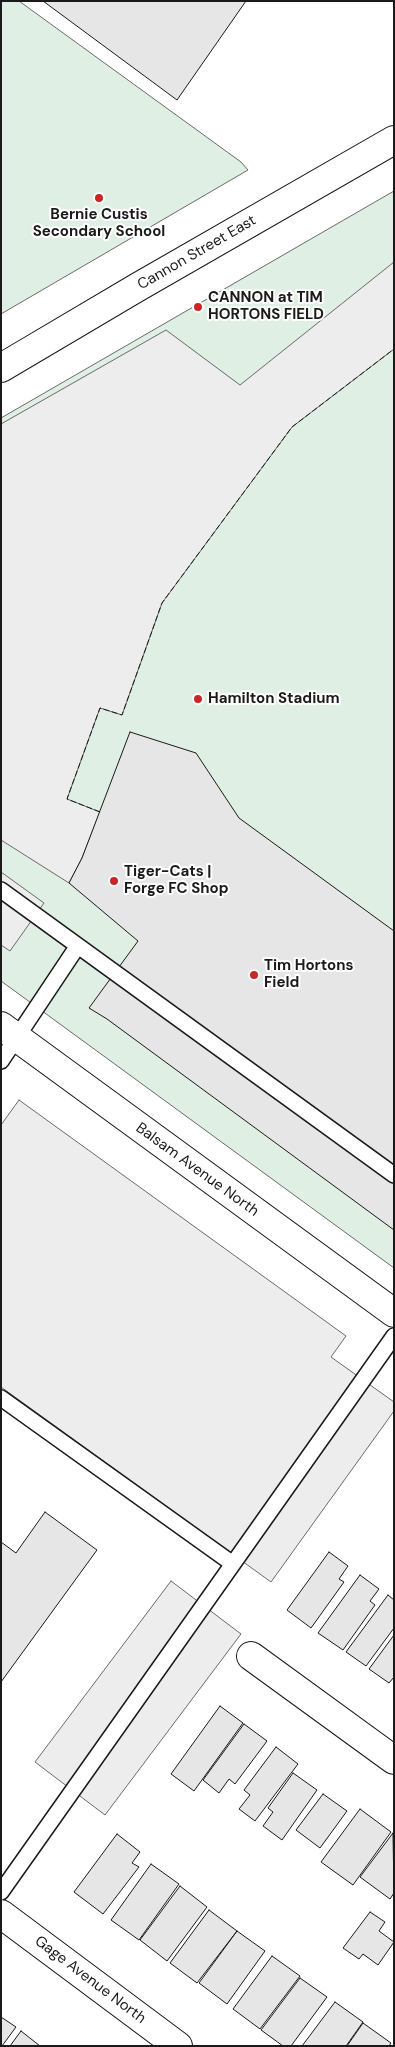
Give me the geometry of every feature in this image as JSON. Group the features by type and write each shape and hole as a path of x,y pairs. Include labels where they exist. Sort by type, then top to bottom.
{"main road":[{"name":"Cannon Street East","path":"1,368 394,140"},
{"name":"Balsam Avenue North","path":"10,1032 394,1313"},
{"path":"251,1656 394,1760"},
{"name":"Gage Avenue North","path":"1,1914 178,2046"}],"lane":[{"path":"1,890 394,1175"},
{"path":"1,1061 10,1032 78,947"},
{"path":"1,1892 394,1336"},
{"path":"1,1398 233,1564"}],"green space":[{"path":"1,1 19,1 241,162 248,170 1,314"},
{"name":"Hamilton Stadium","path":"394,191 394,1268 1,981 1,418"}],"shaded area":[{"path":"394,262 394,349 292,427 162,603 122,715 100,708 67,799 100,812 82,858 69,883 1,840 1,424 166,330 240,385"},
{"path":"1,872 44,903 10,951 1,945"},
{"path":"19,1100 346,1336 331,1357 394,1402 394,1411 271,1582 1,1387 1,1125"},
{"path":"171,1581 241,1634 105,1815 35,1762"}],"building":[{"path":"43,1 246,1 177,100"},
{"name":"Tim Hortons Field","path":"130,732 196,753 239,818 394,931 394,1230 107,1019 89,1008 138,941 69,883 82,858"},
{"path":"45,1512 97,1550 1,1682 1,1542 16,1553"},
{"path":"329,1552 348,1566 339,1579 344,1582 311,1628 287,1610"},
{"path":"360,1575 379,1589 370,1601 375,1605 343,1650 318,1633"},
{"path":"388,1595 394,1600 394,1628 366,1666 346,1652"},
{"path":"394,1635 394,1677 389,1683 369,1669"},
{"path":"220,1706 243,1723 194,1791 171,1774"},
{"path":"244,1724 267,1741 235,1784 229,1779 219,1793 203,1780"},
{"path":"276,1747 298,1764 255,1821 239,1809 250,1795 244,1790"},
{"path":"293,1773 317,1790 282,1840 263,1826 273,1812 268,1808"},
{"path":"323,1794 347,1811 320,1848 296,1830"},
{"path":"360,1809 391,1832 353,1885 321,1862"},
{"path":"393,1833 394,1893 390,1899 360,1877"},
{"path":"117,1834 140,1852 132,1863 139,1867 103,1914 74,1892"},
{"path":"151,1864 179,1884 139,1940 111,1920"},
{"path":"180,1886 207,1907 167,1961 140,1940"},
{"path":"209,1910 237,1931 197,1983 170,1963"},
{"path":"370,1912 385,1922 379,1931 394,1942 378,1965 363,1954 359,1959 343,1948"},
{"path":"237,1931 265,1951 227,2004 199,1983"},
{"path":"272,1956 300,1976 260,2029 233,2009"},
{"path":"300,1978 327,1997 291,2046 283,2046 261,2030"},
{"path":"335,2002 363,2022 346,2046 302,2046"},
{"path":"1,2017 16,2027 2,2046 1,2046"},
{"path":"363,2023 391,2043 389,2046 347,2046"},
{"path":"21,2031 40,2046 10,2046"}],"fence":[{"path":"100,812 67,799 100,708 122,715 162,603 292,427 394,349"}],"place":[{"name":"Bernie Custis Secondary School","path":"99,198"},
{"name":"CANNON at TIM HORTONS FIELD","path":"198,307"},
{"name":"Hamilton Stadium","path":"198,699"},
{"name":"Tiger-Cats | Forge FC Shop","path":"114,881"},
{"name":"Tim Hortons Field","path":"254,975"}]}
